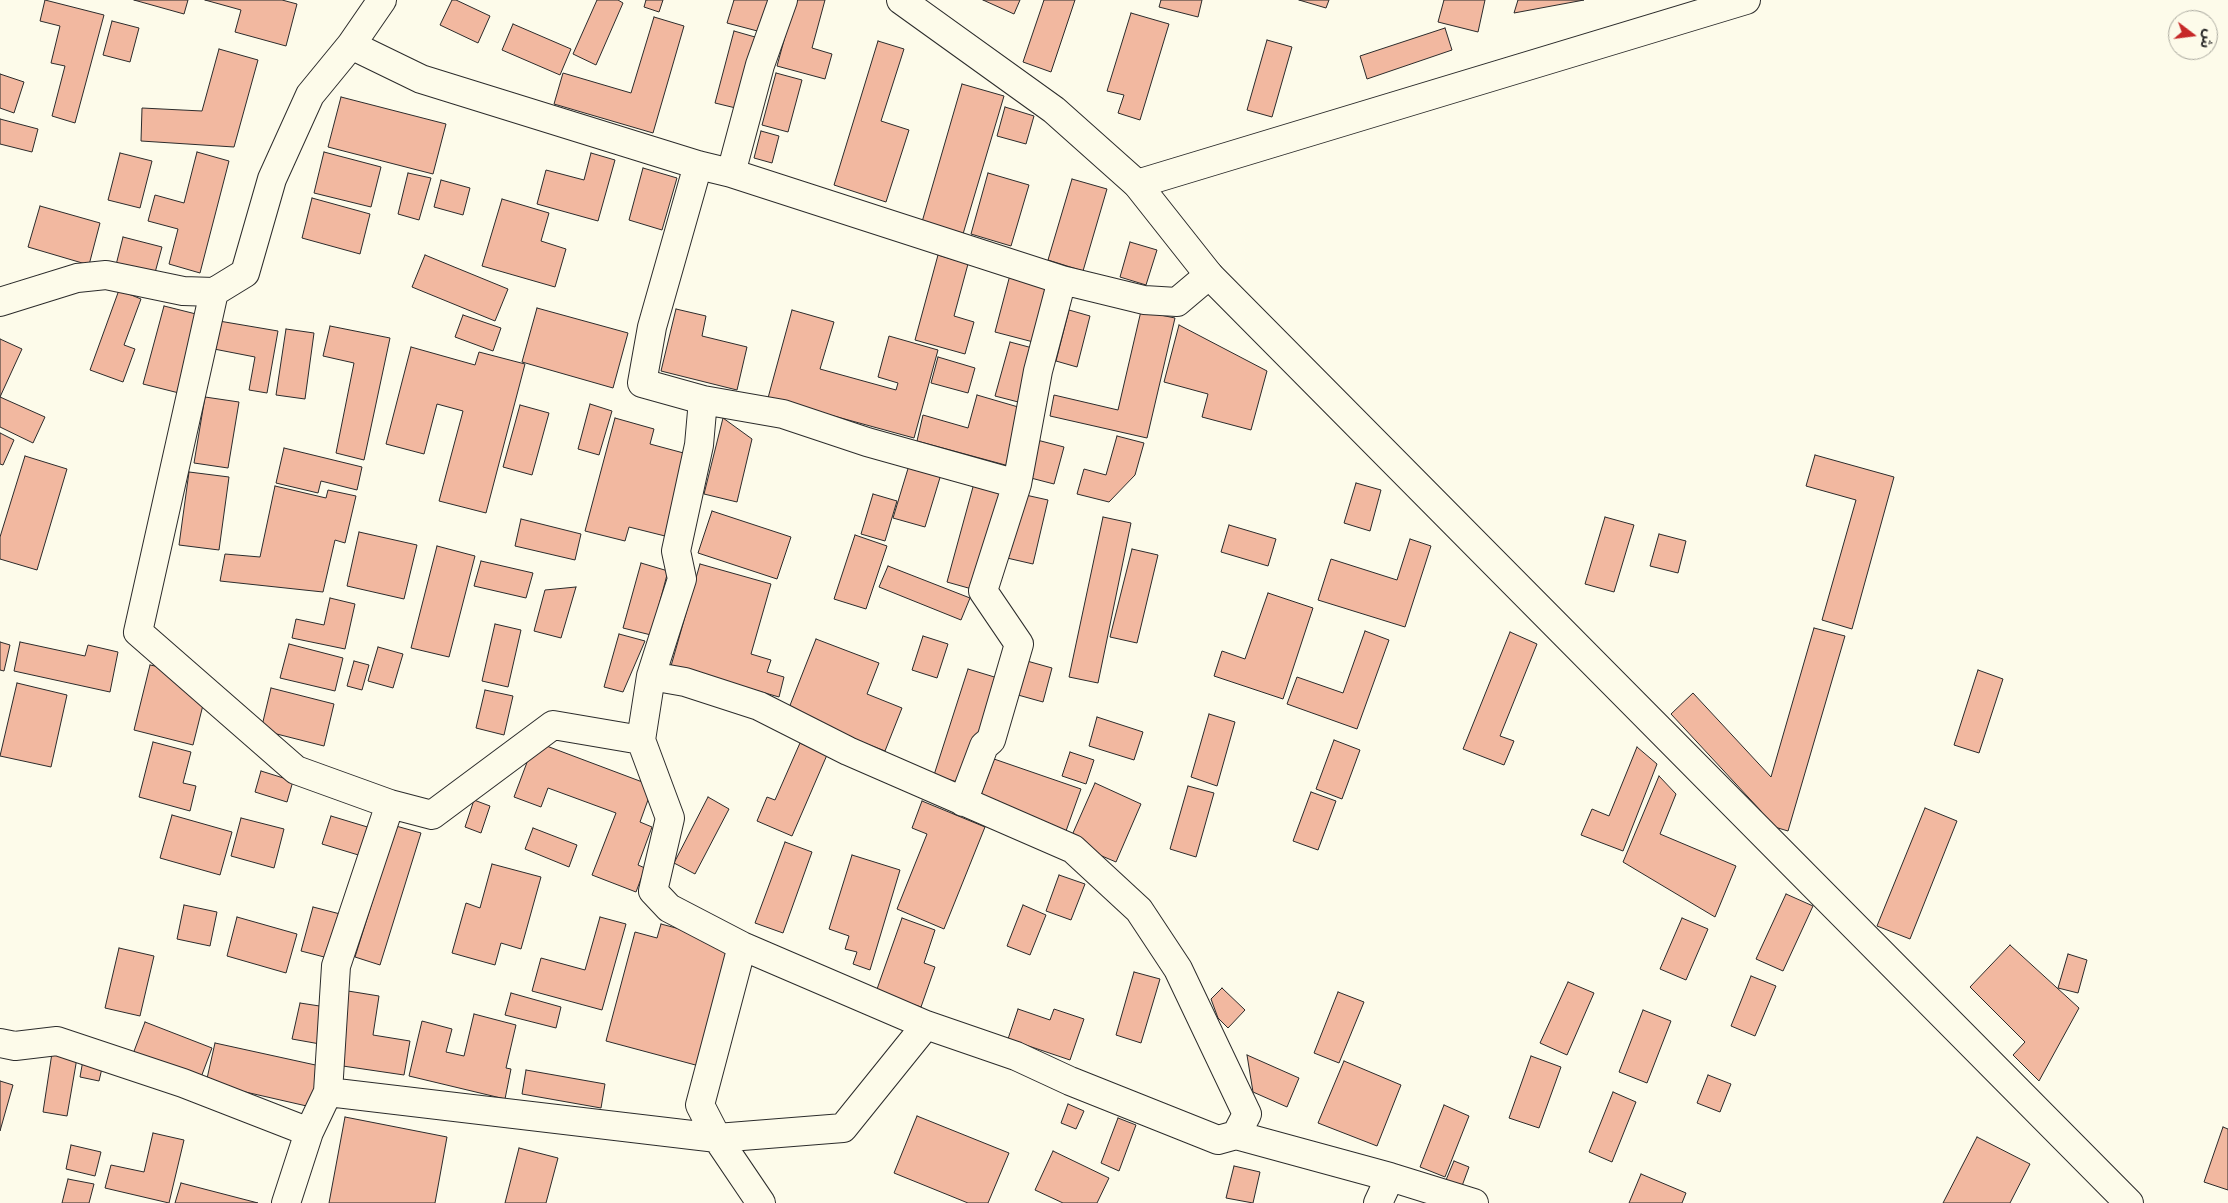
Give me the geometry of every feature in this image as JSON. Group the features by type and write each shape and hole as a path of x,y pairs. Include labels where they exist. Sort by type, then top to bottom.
{"street":[{"path":"0,302 76,278 106,274 183,291 214,292 245,273 272,180 310,95 352,45 382,0"},
{"path":"731,172 760,65 783,0"},
{"path":"901,0 1054,110 1137,184 1208,276 2129,1203"},
{"path":"1137,184 1746,0"},
{"path":"352,45 421,79 698,165 731,172 1062,280 1144,300 1177,302 1208,276"},
{"path":"698,165 652,327 642,383 704,400 784,414 867,442 1017,484"},
{"path":"963,802 984,746 991,740 1019,644 983,591 1017,484 1038,371 1062,280"},
{"path":"214,292 138,632 296,770 390,804 432,814 553,725 641,740"},
{"path":"704,400 699,445 676,551 682,579 651,676 641,740 670,818 653,891 669,908 742,946 926,1026 1016,1056 1070,1082 1218,1140 1236,1135 1474,1203"},
{"path":"651,676 685,682 759,706 848,752 1073,849 1139,910 1178,969 1247,1114 1236,1135"},
{"path":"286,1203 309,1132 328,1092 336,966 390,804"},
{"path":"742,946 700,1106 717,1138 761,1203"},
{"path":"328,1092 717,1138 843,1128 926,1026"},
{"path":"0,1043 15,1046 58,1041 183,1084 309,1132"},
{"path":"1378,1203 1390,1178"}],"building":[{"path":"45,0 104,15 75,123 52,116 65,66 51,63 60,26 40,21"},
{"path":"134,0 188,0 184,14"},
{"path":"205,0 282,0 297,4 286,46 235,32 241,10"},
{"path":"452,0 456,0 490,16 478,43 440,25"},
{"path":"597,0 618,0 623,3 596,65 573,54"},
{"path":"646,0 663,0 659,12 644,7"},
{"path":"734,0 774,0 765,33 727,23"},
{"path":"795,0 825,0 812,48 832,54 825,79 777,66"},
{"path":"983,0 1020,0 1014,14"},
{"path":"1044,0 1075,0 1051,72 1023,62"},
{"path":"1161,0 1202,0 1198,17 1159,7"},
{"path":"1299,0 1329,0 1326,8"},
{"path":"1444,0 1485,0 1478,32 1438,22"},
{"path":"1518,0 1584,0 1514,13"},
{"path":"1131,13 1169,24 1140,120 1118,113 1124,95 1107,91"},
{"path":"654,17 684,26 653,133 554,104 563,73 631,93"},
{"path":"112,21 139,28 130,62 103,55"},
{"path":"513,24 571,49 560,75 502,50"},
{"path":"1445,28 1452,50 1367,79 1360,56"},
{"path":"734,31 762,39 744,110 715,103"},
{"path":"1267,40 1292,47 1272,117 1247,110"},
{"path":"878,41 904,49 881,121 909,130 886,202 834,185"},
{"path":"219,49 258,60 234,147 141,141 142,108 202,111"},
{"path":"776,73 802,80 788,132 762,125"},
{"path":"0,74 24,82 14,113 0,108"},
{"path":"962,84 1004,96 963,234 922,222"},
{"path":"341,97 446,124 433,174 328,147"},
{"path":"1005,107 1034,116 1026,144 997,136"},
{"path":"0,119 38,129 32,152 0,144"},
{"path":"761,131 779,136 772,163 754,158"},
{"path":"197,152 229,161 200,273 169,264 178,229 148,221 155,195 184,203"},
{"path":"324,152 381,167 371,207 314,193"},
{"path":"120,153 152,161 140,208 108,200"},
{"path":"591,153 615,160 598,221 537,204 546,170 584,180"},
{"path":"643,168 677,178 662,230 629,220"},
{"path":"408,173 431,178 419,220 398,214"},
{"path":"988,173 1029,185 1011,246 971,234"},
{"path":"1072,179 1107,189 1083,271 1048,260"},
{"path":"441,180 470,188 463,215 434,207"},
{"path":"312,198 370,214 360,254 302,238"},
{"path":"502,199 549,213 541,241 566,249 555,287 482,266"},
{"path":"40,206 100,223 89,265 28,247"},
{"path":"123,237 162,247 153,280 115,269"},
{"path":"1130,242 1157,250 1146,285 1120,277"},
{"path":"425,255 508,289 495,321 412,287"},
{"path":"938,255 968,264 954,316 974,322 965,354 915,340"},
{"path":"1010,275 1056,287 1041,344 995,332"},
{"path":"119,290 141,299 124,345 135,349 123,382 90,370"},
{"path":"164,306 200,315 179,393 143,384"},
{"path":"537,308 628,333 613,388 522,362"},
{"path":"676,309 706,316 702,336 747,347 737,390 661,371"},
{"path":"792,310 834,322 820,369 896,390 898,383 878,377 889,336 938,350 914,438 768,398"},
{"path":"1069,310 1090,316 1077,367 1056,361"},
{"path":"1141,311 1175,318 1147,438 1050,416 1054,395 1118,410"},
{"path":"463,315 501,328 493,351 455,337"},
{"path":"219,321 278,331 267,393 249,390 255,357 214,349"},
{"path":"1179,325 1267,371 1251,430 1202,417 1208,394 1164,382"},
{"path":"330,326 390,338 364,460 336,453 354,363 323,356"},
{"path":"286,329 314,333 305,399 276,395"},
{"path":"0,339 22,349 0,397"},
{"path":"1010,342 1040,350 1026,404 995,396"},
{"path":"411,347 475,365 479,352 525,364 486,513 439,501 463,411 437,404 424,454 386,444"},
{"path":"938,357 975,368 968,393 931,383"},
{"path":"977,395 1025,409 1009,466 917,441 923,415 968,428"},
{"path":"0,397 45,417 33,443 0,427"},
{"path":"205,397 239,402 228,468 194,463"},
{"path":"590,404 612,411 599,455 578,449"},
{"path":"520,405 549,413 532,475 503,467"},
{"path":"615,418 654,429 650,444 691,455 669,537 629,527 625,541 585,531"},
{"path":"723,418 752,439 737,502 704,494"},
{"path":"0,433 14,440 3,465 0,464"},
{"path":"1117,436 1144,443 1135,475 1109,502 1077,494 1084,469 1106,475"},
{"path":"1037,440 1064,447 1054,484 1027,477"},
{"path":"284,448 362,467 357,490 321,481 318,493 276,483"},
{"path":"1815,455 1894,477 1852,629 1822,620 1856,500 1806,486"},
{"path":"25,456 67,469 37,570 0,559 0,537"},
{"path":"910,462 942,471 925,527 893,518"},
{"path":"189,472 229,477 219,550 179,545"},
{"path":"976,476 1008,485 979,591 947,582"},
{"path":"1356,483 1381,490 1370,531 1344,523"},
{"path":"275,486 326,498 328,490 356,496 345,543 335,540 323,592 220,581 225,554 260,557"},
{"path":"873,494 897,501 885,541 861,534"},
{"path":"1021,494 1048,500 1033,564 1007,558"},
{"path":"712,511 791,537 777,579 698,553"},
{"path":"1103,517 1131,523 1098,683 1069,677"},
{"path":"1605,517 1634,525 1614,592 1585,584"},
{"path":"521,519 581,534 575,560 515,546"},
{"path":"1229,525 1276,539 1268,566 1221,552"},
{"path":"359,532 417,545 404,599 347,586"},
{"path":"1659,534 1686,541 1678,573 1650,566"},
{"path":"855,535 887,546 866,609 834,599"},
{"path":"1410,539 1431,546 1405,627 1318,600 1331,559 1397,580"},
{"path":"437,546 475,556 449,657 411,648"},
{"path":"1132,549 1158,555 1137,643 1110,637"},
{"path":"481,561 533,573 526,598 474,586"},
{"path":"641,563 668,571 651,635 623,628"},
{"path":"700,564 771,584 751,654 771,660 767,672 784,677 779,697 671,666"},
{"path":"888,566 970,598 961,620 879,587"},
{"path":"576,587 561,638 534,631 545,590"},
{"path":"1268,593 1313,608 1283,699 1214,676 1222,651 1245,659"},
{"path":"330,598 355,604 345,649 292,638 296,619 324,625"},
{"path":"495,624 521,630 508,687 482,681"},
{"path":"1814,628 1845,636 1788,831 1758,822 1761,811 1671,714 1693,693 1771,777"},
{"path":"1365,631 1389,640 1357,729 1287,704 1297,677 1343,693"},
{"path":"1510,632 1537,644 1500,736 1514,741 1504,765 1463,749"},
{"path":"619,634 645,641 623,692 604,687"},
{"path":"923,636 948,644 937,678 912,670"},
{"path":"816,639 879,663 867,694 902,708 885,751 787,713"},
{"path":"0,642 10,645 4,671 0,670"},
{"path":"20,642 85,656 88,645 118,652 110,692 14,671"},
{"path":"289,644 343,658 335,691 280,678"},
{"path":"378,647 403,654 393,688 368,681"},
{"path":"354,661 369,665 362,690 347,686"},
{"path":"1027,661 1052,668 1043,702 1018,695"},
{"path":"150,665 160,667 203,705 193,745 134,730"},
{"path":"968,669 1001,679 967,785 934,775"},
{"path":"1978,670 2003,679 1979,753 1954,745"},
{"path":"17,683 67,695 51,767 0,756"},
{"path":"271,688 334,704 324,746 261,730"},
{"path":"485,690 513,696 504,735 476,728"},
{"path":"1209,714 1235,722 1217,786 1191,777"},
{"path":"1097,717 1143,732 1134,760 1089,746"},
{"path":"1334,740 1360,750 1342,799 1316,789"},
{"path":"153,742 191,752 183,783 196,786 190,811 139,797"},
{"path":"800,743 827,755 792,836 757,821 767,797 775,800"},
{"path":"544,745 653,786 640,822 652,827 638,865 645,868 636,892 592,875 616,813 548,788 541,807 514,797 529,757"},
{"path":"1637,747 1657,764 1623,851 1581,835 1592,809 1609,816"},
{"path":"1070,752 1094,760 1086,784 1062,776"},
{"path":"994,759 1081,789 1066,831 979,800"},
{"path":"261,771 293,781 287,802 255,792"},
{"path":"1659,776 1676,794 1660,834 1736,866 1715,917 1623,862"},
{"path":"1095,783 1141,804 1116,862 1069,842"},
{"path":"1188,786 1214,793 1196,857 1170,849"},
{"path":"1311,792 1336,801 1318,850 1293,841"},
{"path":"708,797 729,809 695,874 674,863"},
{"path":"474,800 490,806 481,833 465,827"},
{"path":"922,801 985,827 944,929 897,909 927,834 912,828"},
{"path":"1925,808 1957,821 1910,939 1877,926"},
{"path":"172,815 232,832 220,875 160,858"},
{"path":"331,816 374,829 365,857 322,844"},
{"path":"241,818 284,829 274,868 231,856"},
{"path":"396,826 421,833 380,965 355,957"},
{"path":"533,828 577,845 569,867 525,849"},
{"path":"785,842 812,852 783,933 755,923"},
{"path":"852,855 900,870 870,970 853,964 857,952 845,949 849,936 829,929"},
{"path":"492,864 541,877 521,949 501,943 495,965 452,953 466,903 480,908"},
{"path":"1059,875 1085,884 1071,920 1046,911"},
{"path":"1786,894 1813,906 1783,971 1756,959"},
{"path":"184,905 217,912 210,946 177,939"},
{"path":"1023,905 1046,915 1030,955 1007,946"},
{"path":"313,907 344,915 332,959 301,951"},
{"path":"237,917 297,934 286,973 227,956"},
{"path":"600,917 626,924 602,1010 532,991 541,958 585,970"},
{"path":"902,918 935,930 924,963 935,967 921,1007 876,992"},
{"path":"1682,918 1708,929 1686,980 1660,969"},
{"path":"661,924 736,944 703,1067 606,1041 635,932 657,938"},
{"path":"2010,945 2079,1008 2039,1081 2013,1055 2025,1042 1970,987"},
{"path":"119,948 154,956 140,1016 105,1008"},
{"path":"2068,954 2087,960 2078,993 2058,988"},
{"path":"1134,972 1160,979 1141,1043 1116,1035"},
{"path":"1751,976 1776,986 1755,1036 1731,1026"},
{"path":"1568,982 1594,993 1567,1055 1540,1043"},
{"path":"1222,988 1245,1010 1228,1028 1218,1018 1211,999"},
{"path":"348,991 379,996 373,1035 410,1041 404,1075 336,1065"},
{"path":"1338,992 1364,1002 1339,1063 1314,1053"},
{"path":"511,993 561,1007 556,1028 505,1015"},
{"path":"300,1003 326,1007 320,1044 292,1039"},
{"path":"1018,1009 1050,1020 1054,1009 1084,1019 1070,1060 1008,1039"},
{"path":"1643,1010 1671,1021 1647,1083 1619,1072"},
{"path":"474,1014 516,1025 506,1068 511,1069 505,1099 409,1076 422,1021 452,1029 446,1052 464,1056"},
{"path":"145,1022 212,1048 200,1080 133,1054"},
{"path":"215,1043 320,1066 311,1107 206,1083"},
{"path":"52,1053 77,1058 67,1116 43,1112"},
{"path":"1247,1055 1299,1078 1287,1107 1253,1092"},
{"path":"1531,1056 1561,1067 1539,1128 1509,1118"},
{"path":"83,1060 103,1064 99,1081 80,1077"},
{"path":"1344,1061 1401,1085 1377,1146 1318,1123"},
{"path":"526,1070 605,1084 601,1108 522,1094"},
{"path":"1708,1075 1731,1084 1720,1112 1697,1103"},
{"path":"0,1081 13,1085 0,1131"},
{"path":"1613,1092 1636,1102 1612,1162 1589,1152"},
{"path":"1068,1104 1084,1111 1076,1129 1061,1123"},
{"path":"1444,1105 1469,1116 1445,1177 1420,1167"},
{"path":"917,1116 1009,1153 988,1203 968,1203 894,1173"},
{"path":"345,1117 447,1137 435,1203 329,1203"},
{"path":"1118,1118 1136,1125 1119,1171 1101,1163"},
{"path":"2223,1127 2228,1129 2228,1190 2204,1182"},
{"path":"153,1133 184,1140 169,1203 105,1188 111,1165 144,1172"},
{"path":"1977,1137 2030,1164 2010,1203 1943,1203"},
{"path":"71,1145 101,1152 95,1176 66,1169"},
{"path":"519,1148 558,1158 546,1203 505,1203"},
{"path":"1053,1151 1109,1178 1097,1203 1063,1203 1035,1190"},
{"path":"1454,1161 1469,1167 1462,1186 1446,1180"},
{"path":"1234,1166 1260,1172 1253,1203 1226,1198"},
{"path":"1641,1174 1686,1193 1682,1203 1629,1203"},
{"path":"68,1179 94,1184 89,1203 62,1203"},
{"path":"181,1183 258,1203 175,1203"}]}
